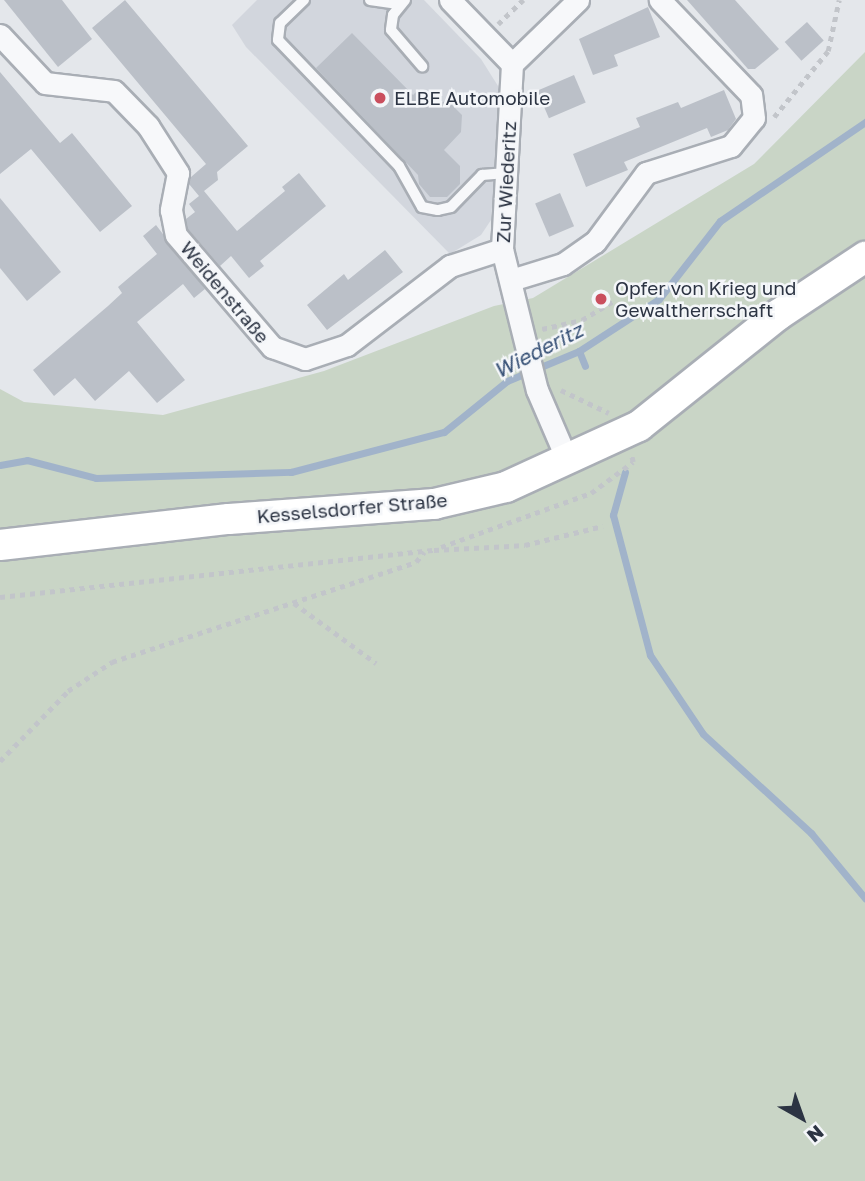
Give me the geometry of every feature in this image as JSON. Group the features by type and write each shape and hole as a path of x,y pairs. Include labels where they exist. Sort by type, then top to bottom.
{"main road":[{"name":"Kesselsdorfer Straße","path":"0,545 229,519 435,504 506,487 568,462 639,426 778,315 865,257"}],"street":[{"path":"450,0 512,64 578,0"},
{"path":"511,280 564,264 595,242 646,173 731,146 754,118 751,95 660,0"},
{"name":"Weidenstraße","path":"0,35 45,83 114,91 148,126 178,173 171,210 176,235 272,348 305,359 346,345 450,266 502,249"},
{"name":"Zur Wiederitz","path":"512,64 502,249 526,348 545,388 568,462"}],"lane":[{"path":"304,0 280,23 278,40 399,166 422,206 438,210 451,207 482,175 506,173"},
{"path":"370,0 402,2 391,30 422,66"}],"path":[{"path":"485,37 523,0"},
{"path":"768,125 828,51 839,0"},
{"path":"538,330 582,320 615,300"},
{"path":"545,388 607,411 615,420"},
{"path":"0,597 434,550 591,493 632,461 630,450"},
{"path":"434,550 525,545 603,526"},
{"path":"0,761 68,691 112,662 416,562 425,552"},
{"path":"294,603 376,663"}],"shaded area":[{"path":"257,0 424,0 481,59 498,86 500,102 491,220 481,235 450,254 246,47 232,25"}],"green space":[{"path":"865,52 865,1181 0,1181 0,389 24,402 163,415 324,371 494,306 533,298 754,164"}],"building":[{"path":"4,0 62,0 92,39 58,67"},
{"path":"125,0 248,146 217,172 218,180 204,191 237,231 285,191 282,187 299,173 326,206 260,261 264,266 249,278 231,256 220,266 188,229 186,219 195,212 189,204 199,196 189,184 191,177 206,164 92,28"},
{"path":"687,0 735,0 779,49 755,69 748,69"},
{"path":"648,7 660,37 614,55 618,66 593,75 579,39"},
{"path":"807,22 824,41 801,61 785,42"},
{"path":"352,33 413,95 419,89 431,101 449,102 462,115 461,132 444,150 460,166 460,184 447,197 430,197 419,184 418,175 316,68"},
{"path":"0,72 60,143 72,133 132,206 100,232 31,149 0,174"},
{"path":"574,75 586,103 549,118 537,91"},
{"path":"724,90 736,119 728,130 711,137 707,128 624,162 628,170 586,187 573,154 640,127 636,118 678,102 681,108"},
{"path":"560,193 574,226 549,237 535,204"},
{"path":"0,198 61,272 27,301 0,268"},
{"path":"156,225 205,289 194,298 183,284 137,322 185,380 157,403 129,371 95,401 75,378 54,396 33,370 122,293 118,287 157,254 143,236"},
{"path":"385,250 403,272 327,330 307,305 344,274 348,280"}],"waterway":[{"name":"Wiederitz","path":"0,465 27,460 96,478 291,472 444,432 507,381 579,351 659,299 720,221 865,122"},
{"path":"579,351 585,366"},
{"path":"625,472 613,515 650,655 703,734 811,833 865,898"}],"place":[{"name":"ELBE Automobile","path":"380,98"},
{"name":"Opfer von Krieg und Gewaltherrschaft","path":"601,299"}]}
